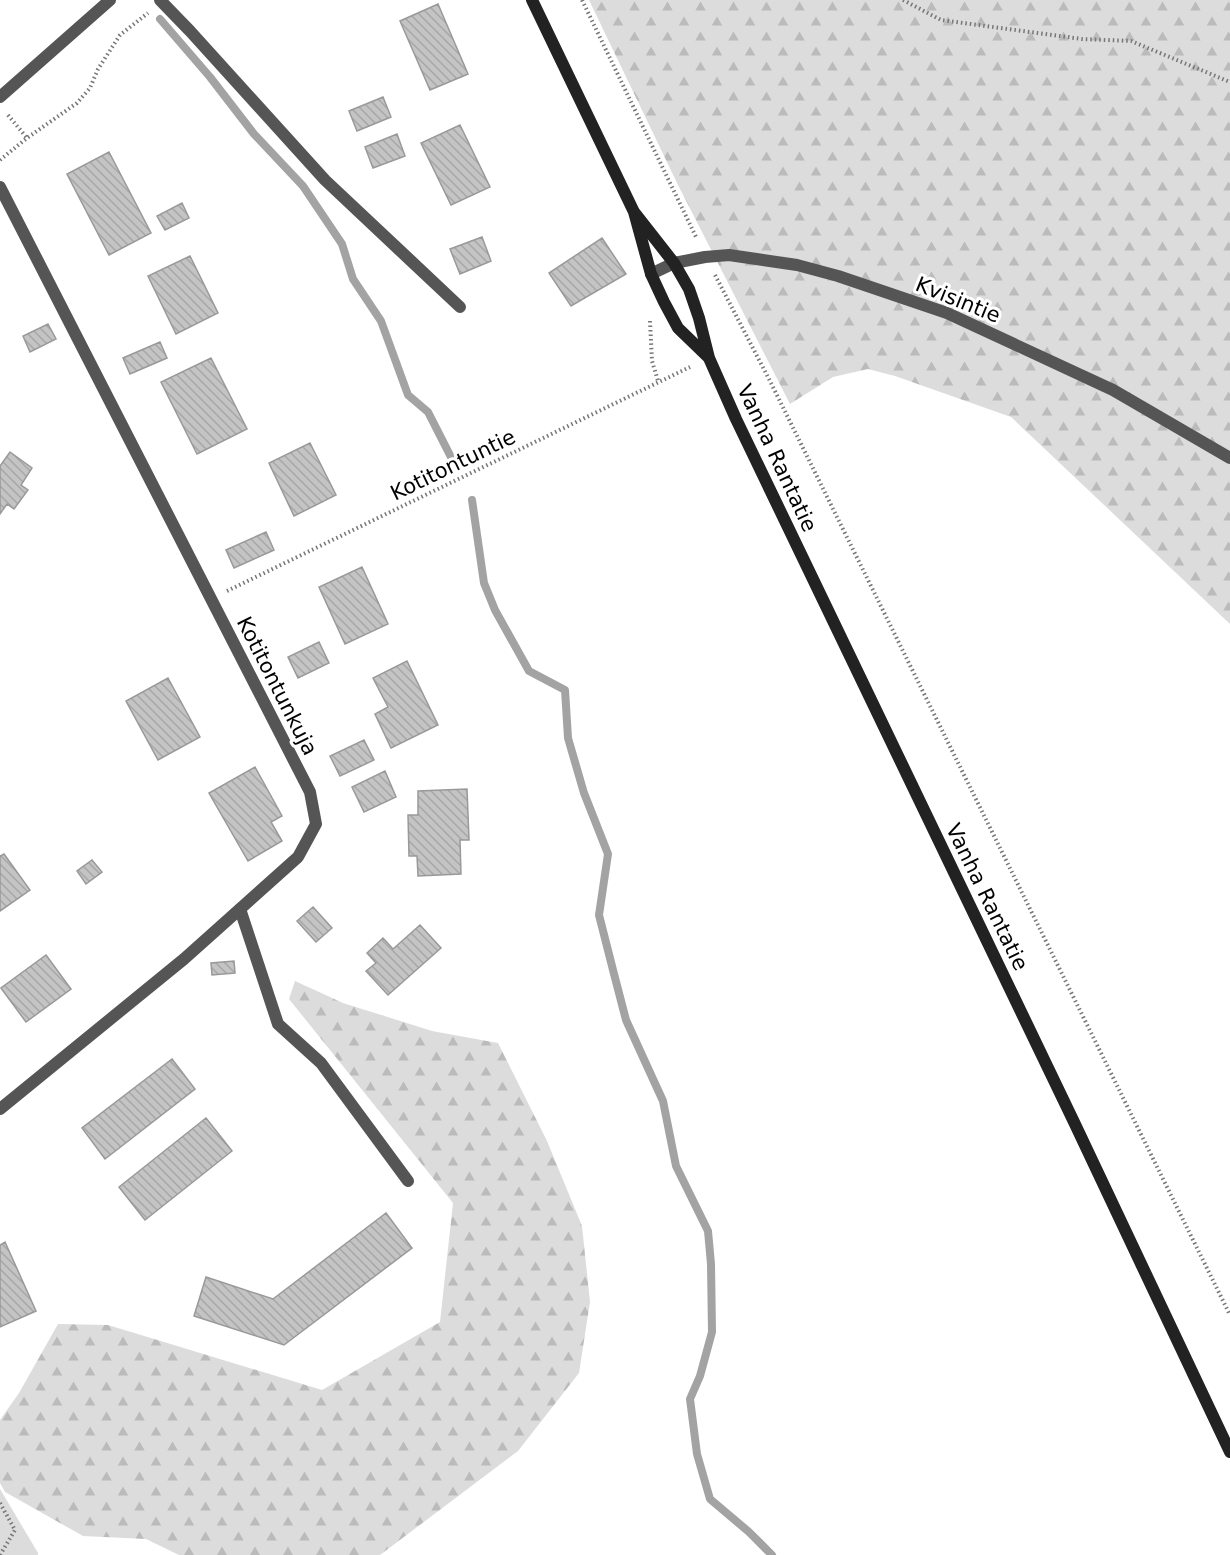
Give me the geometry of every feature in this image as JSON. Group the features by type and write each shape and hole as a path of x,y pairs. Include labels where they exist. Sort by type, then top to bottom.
{"main road":[{"name":"Vanha Rantatie","path":"532,0 634,212 651,274 664,302 678,328 709,358"},
{"name":"Vanha Rantatie","path":"634,212 674,263 689,289 709,358 736,419 1230,1452"}],"street":[{"path":"0,97 110,0"},
{"path":"160,1 325,180 460,307"},
{"name":"Kotitontunkuja","path":"0,187 310,792 316,824 298,857 184,959 0,1109"},
{"name":"Kvisintie","path":"651,274 674,263 729,255 797,265 838,276 947,314 1113,390 1230,458"},
{"path":"240,909 278,1024 321,1063 408,1181"}],"path":[{"path":"582,0 705,257 771,381 1230,1315"},
{"path":"903,0 941,21 1082,39 1131,41 1230,82"},
{"path":"0,160 27,138 77,104 90,88 98,69 120,35 160,1"},
{"path":"7,114 27,138"},
{"path":"650,319 652,362 658,381"},
{"name":"Kotitontuntie","path":"210,599 709,358"},
{"path":"0,1503 15,1530 0,1555"}],"green space":[{"path":"589,0 1230,0 1230,624 1011,417 895,376 868,369 833,377 790,404 678,185"},
{"path":"295,981 343,1003 432,1031 498,1043 547,1141 582,1226 590,1302 579,1373 518,1451 380,1555 179,1555 146,1539 83,1536 5,1492 0,1483 0,1420 19,1393 58,1324 108,1325 322,1390 440,1322 453,1203 289,999"},
{"path":"0,1489 38,1553 38,1555 0,1555"}],"building":[{"path":"438,4 468,74 430,90 400,21"},
{"path":"383,97 391,117 357,131 349,111"},
{"path":"460,125 490,187 451,205 421,143"},
{"path":"397,134 405,156 373,168 365,147"},
{"path":"109,152 151,233 109,255 67,174"},
{"path":"182,203 189,218 165,230 157,216"},
{"path":"482,237 491,261 460,274 450,249"},
{"path":"602,238 626,274 571,306 549,273"},
{"path":"190,256 218,313 176,334 148,276"},
{"path":"48,324 56,339 30,352 23,336"},
{"path":"160,342 167,358 130,374 123,358"},
{"path":"211,358 247,429 197,454 161,382"},
{"path":"310,443 336,495 294,516 269,463"},
{"path":"10,452 32,468 21,485 28,490 14,509 7,504 0,514 0,466"},
{"path":"266,532 274,550 234,568 226,550"},
{"path":"362,567 388,624 345,644 319,587"},
{"path":"319,642 329,663 298,678 288,657"},
{"path":"407,661 438,725 391,748 375,714 388,707 373,678"},
{"path":"168,678 200,737 158,760 126,701"},
{"path":"364,740 374,760 340,776 330,756"},
{"path":"255,767 282,816 271,822 282,841 248,861 209,793"},
{"path":"385,771 396,797 364,812 352,787"},
{"path":"467,789 469,840 460,840 461,874 418,876 417,856 409,856 408,815 418,815 418,791"},
{"path":"4,854 30,890 0,911 0,856"},
{"path":"92,860 102,872 86,884 77,871"},
{"path":"313,907 332,928 316,942 297,921"},
{"path":"420,925 441,948 388,995 366,971 376,963 367,953 383,938 393,949"},
{"path":"46,955 71,989 26,1022 1,988"},
{"path":"234,961 235,973 212,975 211,963"},
{"path":"172,1059 195,1089 105,1159 82,1128"},
{"path":"206,1118 232,1151 145,1220 119,1187"},
{"path":"386,1213 412,1248 284,1345 194,1316 206,1277 273,1299"},
{"path":"5,1242 36,1311 0,1327 0,1245"}],"waterway":[{"path":"160,19 210,77 254,134 303,186 342,244 353,279 381,321 408,395 428,412 454,463"},
{"path":"472,500 484,583 495,610 529,671 565,690 568,738 584,793 608,854 599,915 626,1020 663,1101 676,1166 708,1231 712,1332 700,1376 690,1399 697,1454 710,1499 772,1555"}]}
